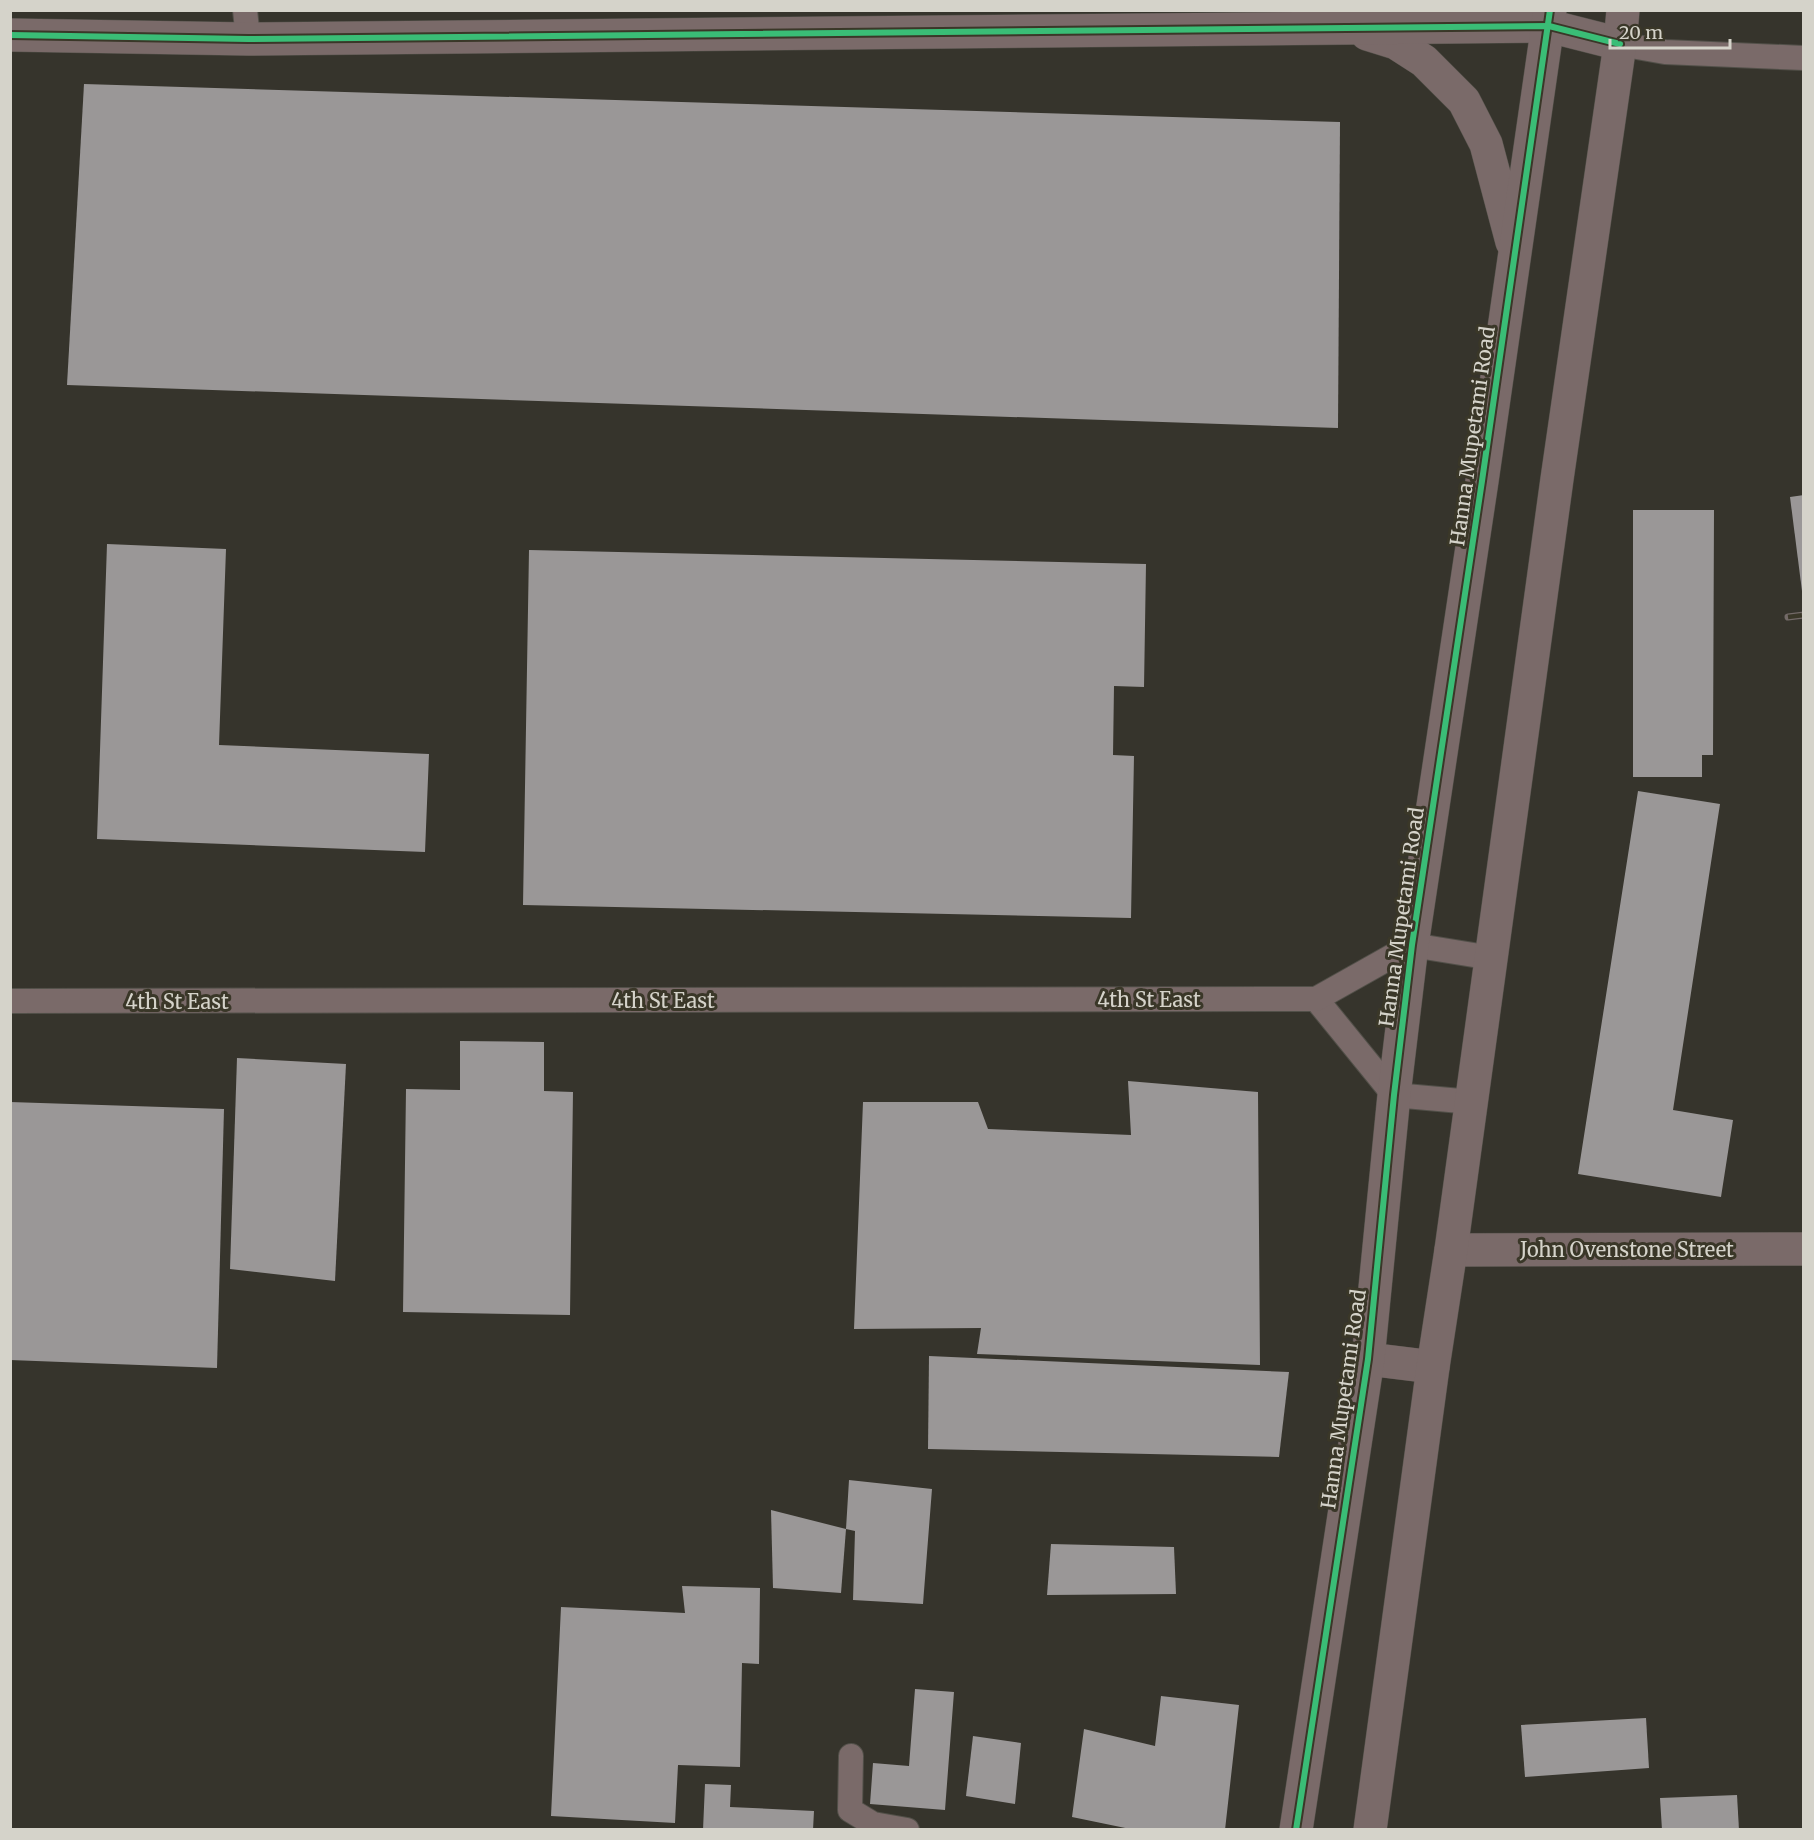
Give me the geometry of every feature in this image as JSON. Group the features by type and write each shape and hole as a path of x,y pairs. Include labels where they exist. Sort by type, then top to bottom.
{"street":[{"path":"1370,1830 1623,10"},
{"path":"10,35 247,25 1350,29 1550,18 1620,44"},
{"name":"Hanna Mupetami Road","path":"1296,1830 1368,1359 1394,1095 1412,945 1550,18"},
{"path":"1350,29 1396,43 1424,61 1464,101 1486,144 1516,255"},
{"name":"John Ovenstone Street","path":"1451,1250 1803,1249"},
{"path":"1368,1359 1433,1366"}],"lane":[{"path":"1620,44 1665,52 1803,58"},
{"path":"1412,945 1492,958"},
{"name":"4th St East","path":"10,1001 1316,999 1412,945"},
{"path":"1316,999 1394,1095 1472,1102"},
{"path":"851,1755 850,1809 873,1824 907,1830"}],"building":[{"path":"84,84 1340,122 1338,428 67,385"},
{"path":"1804,495 1804,591 1802,591 1790,497"},
{"path":"1633,510 1714,510 1713,755 1702,755 1702,777 1633,777"},
{"path":"107,544 226,549 219,745 429,754 425,852 97,839"},
{"path":"529,550 1146,564 1144,687 1114,686 1113,755 1134,756 1131,918 523,905"},
{"path":"1638,791 1720,804 1673,1110 1733,1120 1721,1197 1578,1174"},
{"path":"460,1041 544,1042 544,1091 573,1092 570,1315 403,1312 406,1089 460,1090"},
{"path":"237,1058 346,1064 335,1281 230,1269"},
{"path":"1128,1081 1258,1092 1260,1365 977,1354 981,1328 854,1329 863,1102 978,1102 988,1129 1131,1135"},
{"path":"10,1102 224,1109 217,1368 10,1360"},
{"path":"929,1356 1289,1372 1279,1457 928,1449"},
{"path":"849,1480 932,1489 923,1604 853,1600 855,1531 846,1529"},
{"path":"771,1510 846,1529 841,1593 773,1588"},
{"path":"1051,1544 1174,1547 1176,1594 1047,1595"},
{"path":"682,1586 760,1588 759,1664 742,1663 740,1767 678,1765 675,1823 551,1816 561,1607 685,1613"},
{"path":"915,1689 954,1692 945,1810 870,1804 873,1763 909,1766"},
{"path":"1161,1696 1239,1705 1225,1830 1135,1830 1072,1817 1084,1729 1155,1746"},
{"path":"1646,1718 1649,1768 1525,1777 1521,1725"},
{"path":"973,1736 1021,1743 1015,1804 966,1796"},
{"path":"705,1784 731,1785 730,1807 814,1811 813,1830 703,1830"},
{"path":"1737,1795 1739,1830 1662,1830 1660,1798"}],"railway":[{"path":"1788,617 1804,615"}],"cycle path":[{"path":"1296,1830 1368,1359 1394,1095 1412,945 1550,10"},
{"path":"10,35 248,39 1549,26 1620,44"}]}
